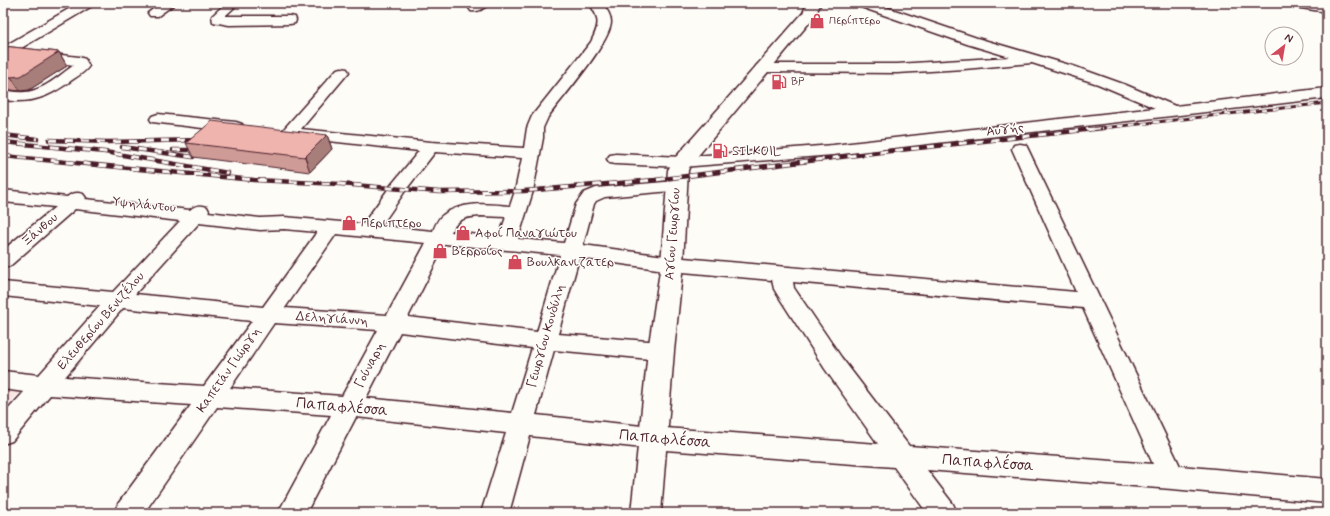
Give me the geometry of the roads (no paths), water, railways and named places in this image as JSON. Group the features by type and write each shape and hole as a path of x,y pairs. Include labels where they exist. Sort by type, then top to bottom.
{"main road":[{"name":"Αγίου Γεωργίου","path":"646,513 661,351 672,264 678,170 682,162 809,14 814,3"}],"street":[{"path":"3,53 88,3"},
{"path":"154,14 170,3"},
{"path":"233,3 218,16 218,19 229,21 290,20"},
{"path":"506,245 524,191 531,154 536,138 535,128 540,116 597,43 603,32 605,22 604,14 595,3"},
{"path":"862,3 972,41 1084,74 1130,91 1172,110"},
{"path":"1294,3 1327,8"},
{"path":"3,53 74,60 80,62 82,66 47,90 34,95 24,97 3,95"},
{"path":"762,68 838,70 990,63 1032,59"},
{"path":"342,72 281,132 431,147 531,154"},
{"name":"Αυγής","path":"616,159 682,162 833,150 1327,93"},
{"path":"158,119 251,129"},
{"path":"368,231 398,188 431,147"},
{"path":"1020,148 1172,477"},
{"name":"Γεωργίου Κονδύλη","path":"495,513 585,204 590,196 602,192 676,186"},
{"name":"Υψηλάντου","path":"3,190 74,201"},
{"name":"Υψηλάντου","path":"3,196 74,201 198,214 260,224 284,223 437,239 571,250 672,264 1090,301"},
{"name":"Ξάνθου","path":"3,261 74,201"},
{"name":"Γούναρη","path":"292,513 448,220 455,215 467,211 517,212"},
{"name":"Ελευθερίου Βενιζέλου","path":"3,433 118,300 198,214"},
{"name":"Καπετάν Γιώργη","path":"128,513 330,227"},
{"path":"781,274 784,290 833,363 943,513"},
{"name":"Δεληγιάννη","path":"3,289 268,315 393,323 544,341 661,351"},
{"name":"Παπαφλέσσα","path":"3,380 46,385 349,406 652,438 1172,477 1327,492"}],"railway":[{"path":"1102,128 1327,103"},
{"path":"3,156 254,180 340,184 440,192 524,191 655,180 881,152 1102,128"},
{"path":"1094,129 1102,128"},
{"path":"3,135 37,139"},
{"path":"49,140 108,142 201,140"},
{"path":"3,142 105,152 228,173"},
{"path":"122,147 193,157"},
{"path":"173,150 198,150"}],"place":[{"name":"Περίπτερο","path":"817,21"},
{"name":"BP","path":"779,82"},
{"name":"SILKOIL","path":"720,151"},
{"name":"Περιπτερο","path":"349,223"},
{"name":"Αφοί Παναγιώτου","path":"463,233"},
{"name":"Βερροίος","path":"440,251"},
{"name":"Βουλκανιζατερ","path":"515,262"}]}
